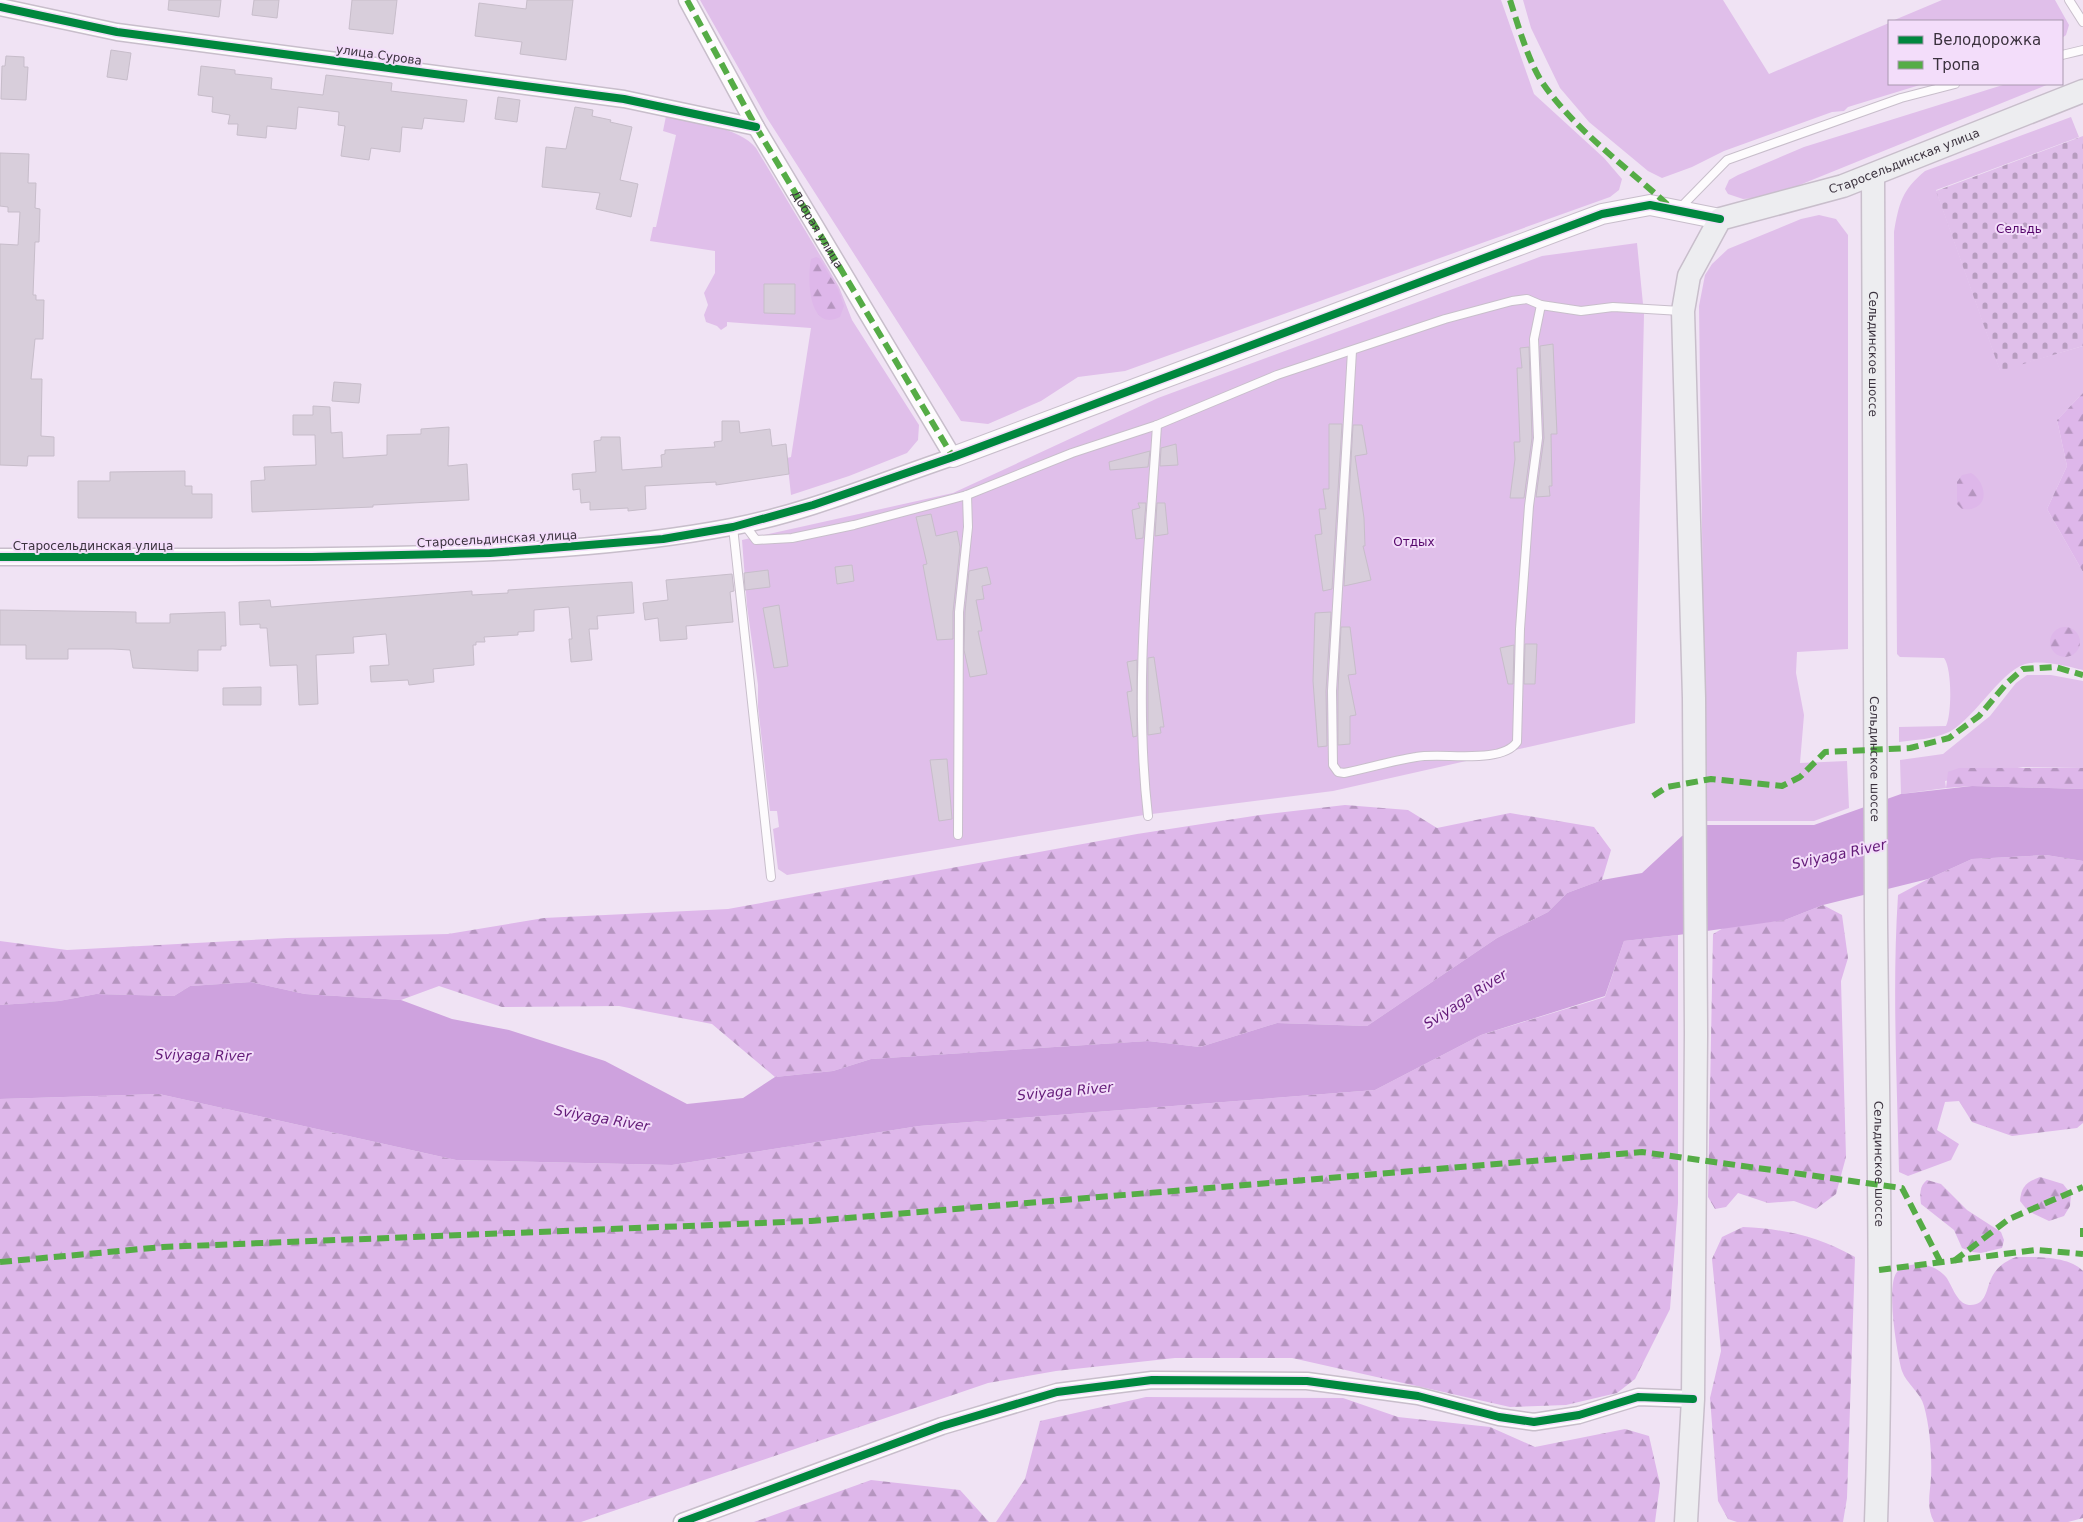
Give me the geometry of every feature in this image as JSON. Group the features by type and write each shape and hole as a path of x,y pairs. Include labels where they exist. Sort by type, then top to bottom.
{"main road":[{"name":"Старосельдинская улица","path":"1720,219 1843,186 2083,91"},
{"name":"Сельдинское шоссе","path":"1873,175 1873,657 1879,1250 1879,1425 1876,1522"},
{"path":"1686,1522 1693,1400 1696,1034 1694,698 1683,311 1689,276 1720,219"}],"street":[{"name":"Добрая улица","path":"686,0 756,127 953,456"},
{"name":"улица Сурова","path":"0,7 117,32 624,99 756,127"},
{"path":"953,456 1602,214 1650,205 1676,212 1720,219"},
{"name":"Старосельдинская улица","path":"0,557 312,557 490,553 663,539 738,526 813,505 953,456"},
{"path":"682,1522 942,1426 1057,1392 1152,1380 1307,1381 1418,1396 1499,1417 1534,1422 1578,1415 1638,1398 1693,1400"}],"lane":[{"path":"2069,0 2083,22"},
{"path":"2063,55 2083,50"},
{"path":"1676,212 1727,160 1901,98 1951,85"},
{"path":"738,526 756,540 792,538 854,525 967,495 1072,453 1156,425 1277,375 1352,352 1445,319 1512,301 1527,299 1541,305 1580,311 1613,306 1683,311"},
{"path":"1352,352 1332,691 1333,765 1338,772 1344,774 1418,757 1478,756 1504,752 1513,747 1517,742 1520,619 1529,506 1538,438 1534,339 1541,305"},
{"path":"1148,816 1143,770 1143,639 1156,425"},
{"path":"958,835 958,612 968,527 967,495"},
{"path":"738,526 771,878"}],"green space":[{"path":"700,0 1501,0 1534,94 1604,158 1622,179 1619,190 1610,197 1125,371 1078,377 1041,401 988,424 961,421 767,118"},
{"path":"1523,0 1723,0 1769,74 1888,23 1888,85 1920,85 1848,107 1844,111 1832,112 1724,151 1692,167 1662,178 1648,171 1589,122 1560,88 1531,28"},
{"path":"1942,0 2055,0 2069,25 2066,35 2063,37 2063,20 1894,20"},
{"path":"2003,85 2047,85 1770,197 1743,199 1728,194 1725,189 1729,180 1738,175 1804,147"},
{"path":"666,116 727,130 739,135 756,148 839,287 852,320 919,425 918,440 907,453 849,476 791,495 787,458 791,457 811,328 727,322 727,326 721,330 717,326 706,322 704,315 708,305 704,293 715,273 715,251 650,241 653,227 656,227 676,135 663,131"},
{"path":"2071,117 2079,137 1936,190 2000,370 2083,346 2083,393 2057,420 2067,466 2047,509 2083,572 2083,670 2043,663 2030,663 2020,666 2000,682 1969,716 1949,732 1931,738 1899,742 1899,727 1946,726 1950,691 1949,671 1944,658 1900,657 1897,654 1894,232 1900,205 1911,184 1925,171"},
{"name":"Сельдь","path":"2083,136 2083,346 2000,371 1936,191"},
{"path":"1819,215 1836,219 1848,235 1848,649 1797,652 1796,673 1804,715 1800,763 1847,761 1849,808 1814,821 1706,821 1699,306 1705,275 1712,264 1728,249 1801,219"},
{"name":"Отдых","path":"1637,243 1644,314 1635,723 1333,791 1144,815 787,875 778,869 773,829 779,827 777,811 770,811 758,707 758,685 747,606 742,540 953,493 1158,398 1542,256"},
{"path":"819,258 838,289 844,306 840,317 829,320 821,317 812,301 809,278 811,259"},
{"path":"2083,393 2083,572 2047,509 2067,466 2057,420"},
{"path":"1971,473 1982,485 1984,496 1979,505 1971,509 1962,509 1957,504 1957,482 1962,475"},
{"path":"2065,627 2076,631 2080,642 2076,653 2065,657 2054,653 2050,642 2054,631"},
{"path":"2027,675 2051,675 2083,681 2083,768 2023,767 1945,781 1946,788 1901,794 1900,760 1943,754 1990,716 2016,683"},
{"path":"1959,768 2083,768 2083,789 1972,786 1946,788 1948,772"},
{"path":"1345,805 1408,810 1437,828 1510,813 1594,827 1611,850 1602,880 1567,893 1548,912 1497,938 1367,1026 1277,1023 1200,1047 1148,1041 871,1059 833,1071 775,1077 712,1024 619,1006 502,1007 439,986 401,1000 305,994 251,982 190,986 174,996 96,994 59,1001 0,1005 0,941 67,950 287,938 448,934 544,918 728,909 1137,834 1260,815"},
{"path":"2046,855 2083,861 2083,1123 2077,1128 2012,1136 1972,1122 1959,1101 1945,1102 1937,1130 1959,1144 1951,1160 1908,1176 1899,1172 1895,999 1898,895 1972,859"},
{"path":"1823,905 1842,915 1848,958 1841,981 1846,1157 1836,1194 1816,1209 1794,1201 1768,1203 1738,1193 1726,1207 1715,1209 1708,1197 1713,934 1725,927 1785,920"},
{"path":"1678,935 1678,1203 1670,1309 1635,1379 1617,1393 1566,1405 1510,1407 1292,1358 1175,1358 1056,1371 988,1383 581,1522 0,1522 0,1099 159,1094 456,1160 672,1165 919,1126 1375,1090 1481,1035 1605,997 1624,941"},
{"path":"2040,1177 2063,1184 2071,1194 2070,1206 2064,1216 2049,1221 2028,1211 2020,1201 2025,1185"},
{"path":"1927,1180 1941,1184 1967,1210 2001,1232 2004,1240 2002,1248 1981,1253 1962,1248 1954,1230 1921,1204 1921,1188"},
{"path":"1743,1227 1800,1235 1827,1244 1855,1257 1847,1498 1843,1522 1737,1522 1728,1519 1718,1501 1710,1398 1721,1351 1712,1259 1722,1237"},
{"path":"2016,1257 2042,1257 2061,1260 2077,1266 2083,1271 2083,1518 2068,1522 1934,1522 1929,1506 1931,1460 1928,1423 1922,1401 1902,1371 1893,1318 1892,1288 1894,1277 1898,1271 1909,1265 1929,1266 1946,1277 1961,1301 1965,1304 1975,1305 1982,1300 1998,1268"},
{"path":"1146,1397 1343,1398 1398,1417 1490,1427 1535,1447 1625,1429 1649,1436 1660,1484 1655,1522 996,1522 1025,1479 1040,1421"},
{"path":"871,1480 960,1490 989,1522 754,1522"}],"water":[{"name":"Sviyaga River","path":"1972,786 2083,789 2083,861 2046,855 1972,859 1928,879 1823,905 1785,920 1624,941 1605,996 1481,1035 1375,1090 919,1126 672,1165 456,1160 159,1094 0,1099 0,1005 59,1001 96,994 174,996 190,986 251,982 305,994 401,1000 452,1019 509,1030 605,1061 687,1104 743,1098 775,1077 833,1071 871,1059 1148,1041 1200,1047 1277,1023 1367,1026 1497,938 1548,912 1567,893 1602,880 1642,873 1682,836 1694,829 1706,825 1814,825 1901,794"}],"building":[{"path":"169,0 221,0 219,17 168,10"},
{"path":"254,0 279,0 277,18 252,15"},
{"path":"352,0 397,0 393,34 349,29"},
{"path":"527,0 573,0 566,60 520,54 522,42 475,36 479,3 526,9"},
{"path":"111,50 131,53 127,80 107,77"},
{"path":"6,56 24,57 24,67 28,67 26,100 1,99 2,66 5,66"},
{"path":"201,66 235,70 235,74 272,78 271,89 323,95 326,75 392,83 391,91 467,100 464,122 424,118 422,129 402,127 400,152 371,148 369,160 341,156 345,126 338,125 339,112 298,107 296,129 267,126 266,138 237,135 238,124 228,124 230,115 212,112 213,97 198,95"},
{"path":"498,97 520,100 517,122 495,119"},
{"path":"575,107 593,110 592,116 632,127 620,180 638,184 631,217 596,209 600,193 542,187 546,147 566,149"},
{"path":"0,153 29,154 28,183 36,183 35,208 40,209 39,242 35,242 33,295 36,295 36,300 44,300 43,339 35,339 31,379 42,379 41,436 54,437 54,456 28,456 27,466 0,465 0,244 18,245 20,212 8,212 8,207 0,206"},
{"path":"764,284 795,284 795,314 764,313"},
{"path":"1553,344 1557,434 1551,434 1552,486 1549,486 1550,496 1536,497 1544,438 1540,346"},
{"path":"1529,347 1532,438 1524,498 1510,498 1515,459 1514,442 1520,442 1517,368 1522,368 1520,348"},
{"path":"334,382 361,384 359,403 332,401"},
{"path":"313,406 330,407 331,433 342,432 343,458 387,455 387,435 421,434 421,429 449,427 448,466 467,464 469,500 373,505 373,507 252,512 251,481 265,480 264,467 316,465 315,435 293,435 293,415 313,415"},
{"path":"722,421 739,421 740,433 770,429 772,446 786,444 789,474 716,485 716,482 645,486 646,509 628,511 628,508 590,510 590,502 581,503 580,489 573,490 572,474 596,472 594,441 601,440 601,437 620,437 622,470 662,467 661,455 665,454 665,450 715,447 714,442 722,441"},
{"path":"1329,424 1342,424 1332,589 1323,591 1315,535 1322,534 1319,509 1326,509 1323,489 1329,489"},
{"path":"1353,425 1362,425 1367,454 1355,456 1364,518 1365,546 1363,546 1371,580 1344,586"},
{"path":"1176,444 1178,465 1160,466 1161,448"},
{"path":"1150,451 1148,467 1110,470 1109,462"},
{"path":"185,471 185,486 192,486 192,494 212,494 212,518 78,518 78,481 110,481 110,472"},
{"path":"1138,503 1146,503 1143,538 1136,539 1132,510 1140,508"},
{"path":"1157,503 1165,503 1168,534 1155,536"},
{"path":"931,514 936,536 957,531 960,547 953,612 953,639 937,640 923,565 927,564 916,517"},
{"path":"852,565 854,581 837,584 835,567"},
{"path":"987,567 991,584 982,586 984,599 976,600 982,631 978,631 987,674 970,677 964,650 969,571"},
{"path":"768,570 770,587 745,590 744,573"},
{"path":"732,574 734,591 730,592 733,622 686,626 687,639 660,641 658,618 645,620 643,603 668,600 666,580"},
{"path":"632,582 634,613 597,616 598,629 589,629 592,660 571,662 569,639 572,639 569,607 534,610 534,631 518,632 518,635 484,637 485,642 476,642 476,645 473,645 474,665 433,669 434,682 409,685 408,680 371,682 370,666 389,665 386,634 353,637 354,653 316,655 318,704 299,705 297,665 270,666 267,628 260,628 260,624 240,625 239,602 270,600 271,607 472,591 472,595 508,593 508,590"},
{"path":"779,605 788,666 774,668 763,608"},
{"path":"0,610 136,612 136,623 170,623 170,614 225,612 226,646 221,646 221,650 198,650 198,671 133,668 130,650 68,649 68,659 26,659 26,645 0,645"},
{"path":"1331,612 1326,691 1327,746 1318,747 1313,681 1315,613"},
{"path":"1341,627 1350,627 1356,674 1348,675 1356,715 1350,716 1350,744 1338,745 1338,691"},
{"path":"1525,644 1537,644 1535,684 1524,684"},
{"path":"1514,645 1513,684 1508,684 1500,648"},
{"path":"1154,657 1164,727 1160,727 1161,733 1148,735 1148,658"},
{"path":"1137,660 1137,736 1133,737 1127,692 1132,691 1127,662"},
{"path":"261,687 261,705 223,705 223,688"},
{"path":"947,759 952,819 939,821 930,760"}],"marked path":[{"path":"687,0 756,127 953,457 950,458"},
{"path":"1510,0 1533,66 1557,102 1587,134 1670,207"},
{"path":"1653,796 1667,787 1711,779 1782,786 1800,777 1825,752 1910,748 1949,738 1979,716 2007,683 2023,669 2055,667 2083,675"},
{"path":"0,1262 163,1247 811,1221 1642,1152 1902,1188 1941,1263"},
{"path":"1954,1261 2009,1219 2083,1187"},
{"path":"2083,1228 2083,1237"},
{"path":"1879,1270 2036,1250 2083,1254"}],"cycle path":[{"path":"0,7 117,32 624,99 756,127"},
{"path":"0,557 312,557 490,553 663,539 733,527 813,505 953,457 1602,214 1650,205 1720,219"},
{"path":"682,1522 942,1426 1057,1392 1152,1380 1307,1381 1418,1396 1499,1417 1534,1422 1579,1415 1638,1397 1693,1399"}]}
